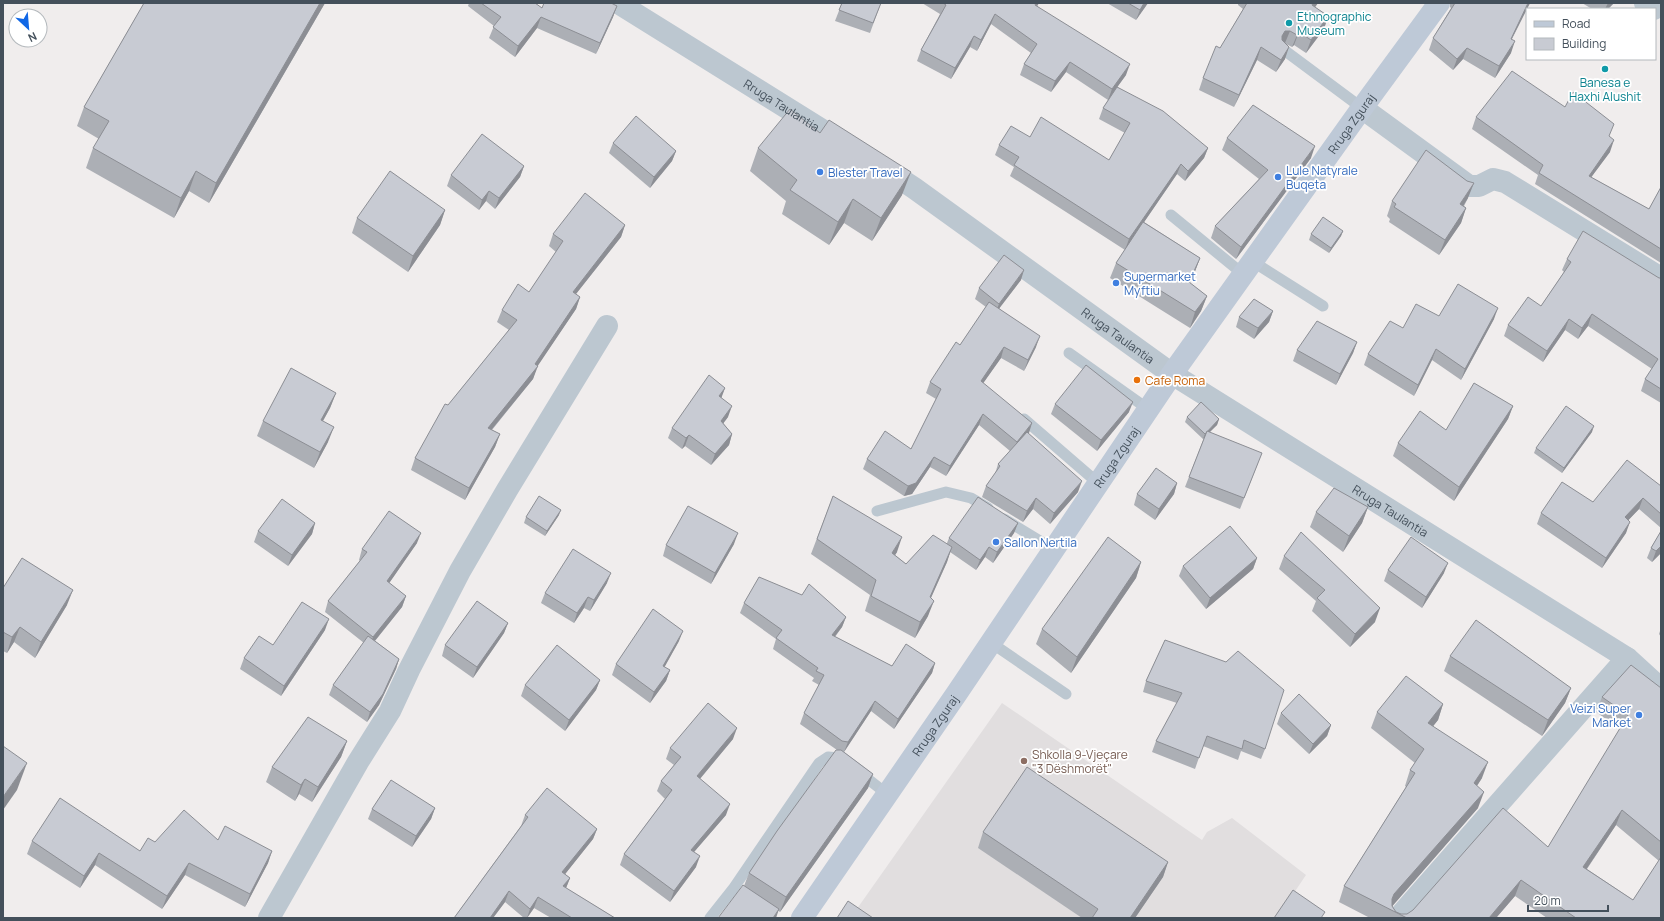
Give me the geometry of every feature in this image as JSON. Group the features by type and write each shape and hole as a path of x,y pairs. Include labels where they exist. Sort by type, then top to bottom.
{"main road":[{"name":"Rruga Zguraj","path":"802,918 953,699 1172,374 1439,3"}],"street":[{"name":"Rruga Taulantia","path":"618,3 914,188 1172,374 1627,658 1661,689"},
{"path":"1362,108 1469,186 1479,186 1492,179 1505,182 1661,278"},
{"path":"269,918 358,762 390,711 409,670 460,571 507,490 607,326"},
{"path":"1398,918 1627,658"}],"lane":[{"path":"1284,50 1362,108"},
{"path":"1171,215 1247,268 1323,306"},
{"path":"1069,353 1148,409"},
{"path":"1024,420 1098,483"},
{"path":"877,511 946,492 971,498 1053,549"},
{"path":"990,642 1066,694"},
{"path":"710,918 736,891 819,763 828,756 840,758 887,794"}],"shaded area":[{"name":"Shkolla 9-Vjeçare \"3 Dëshmorët\"","path":"1002,703 1202,840 1207,832 1232,818 1306,875 1277,918 861,918 854,913"}],"building":[{"path":"144,3 320,3 216,183 196,171 181,198 93,148 109,121 84,107"},
{"path":"481,3 535,3 542,8 544,3 611,3 617,6 600,43 541,17 518,46 493,27 501,17"},
{"path":"842,3 881,3 873,23 839,10"},
{"path":"943,3 1036,3 1035,5 1130,64 1112,89 1070,62 1055,81 1024,64 1037,44 995,14 981,40 974,36 955,68 921,50 946,5"},
{"path":"1128,3 1144,3 1140,10"},
{"path":"1247,3 1313,3 1312,5 1328,16 1311,40 1299,32 1297,35 1290,31 1285,31 1282,36 1282,40 1289,47 1281,60 1261,47 1239,95 1203,78 1216,46 1220,48"},
{"path":"1455,3 1528,3 1511,39 1515,41 1499,66 1467,48 1457,59 1433,38"},
{"path":"1512,71 1565,107 1573,92 1614,124 1609,136 1614,140 1589,176 1649,209 1661,187 1661,249 1539,173 1543,165 1476,117"},
{"path":"1117,87 1163,111 1208,148 1188,171 1181,164 1129,239 1014,165 1019,157 999,145 1011,126 1030,137 1041,117 1109,160 1130,123 1103,108"},
{"path":"1253,105 1315,146 1241,247 1215,226 1268,170 1227,138"},
{"path":"790,109 820,133 829,120 911,172 881,218 853,199 838,222 790,190 797,180 758,148"},
{"path":"636,116 676,151 654,177 613,143"},
{"path":"482,134 524,166 499,198 489,191 482,200 451,175"},
{"path":"1426,150 1467,181 1474,183 1460,204 1466,208 1445,240 1394,207 1396,204 1392,201"},
{"path":"390,171 445,210 413,256 357,218"},
{"path":"585,193 625,225 573,292 580,297 535,364 538,366 488,428 500,434 469,488 415,458 445,404 448,405 517,320 502,310 518,284 529,292 563,241 553,234"},
{"path":"1323,217 1343,231 1331,248 1311,234"},
{"path":"1143,222 1200,258 1189,282 1207,296 1195,312 1116,263"},
{"path":"1583,231 1661,278 1661,389 1645,379 1658,359 1592,314 1582,328 1569,319 1547,351 1508,325 1528,297 1541,306 1571,262 1567,259"},
{"path":"1004,255 1024,270 999,304 979,288"},
{"path":"1458,284 1498,308 1465,369 1436,349 1418,385 1368,354 1390,321 1403,328 1416,304 1439,316"},
{"path":"1254,299 1273,311 1258,328 1239,317"},
{"path":"989,302 1040,336 1028,360 1004,347 981,381 1032,423 1017,442 983,414 950,466 934,457 916,483 908,486 867,459 885,431 911,449 941,389 930,382 956,342 960,345"},
{"path":"1317,321 1357,342 1340,374 1297,350"},
{"path":"1086,365 1133,402 1101,440 1055,404"},
{"path":"291,368 336,393 321,420 334,427 320,452 263,421"},
{"path":"709,375 725,388 719,396 732,406 721,421 732,434 715,454 689,435 686,438 672,428"},
{"path":"1474,383 1513,406 1459,487 1398,443 1420,411 1446,430"},
{"path":"1201,402 1219,419 1205,434 1187,417"},
{"path":"1566,406 1594,426 1564,468 1536,448"},
{"path":"1207,431 1262,453 1244,498 1189,477"},
{"path":"1027,432 1082,481 1054,513 1036,498 1027,511 986,486 1000,466 998,464"},
{"path":"1627,460 1661,486 1661,514 1643,498 1625,517 1630,522 1606,558 1541,513 1562,482 1593,502"},
{"path":"1156,468 1177,483 1159,509 1137,494"},
{"path":"1334,488 1368,507 1349,536 1316,512"},
{"path":"539,496 561,510 547,531 526,517"},
{"path":"833,496 902,537 892,553 906,564 933,535 952,547 930,597 934,601 920,622 871,596 876,580 817,539"},
{"path":"978,497 1018,523 997,552 989,547 980,560 949,538"},
{"path":"282,499 315,523 292,555 258,531"},
{"path":"688,506 738,533 715,573 666,545"},
{"path":"389,511 421,533 387,581 406,596 373,637 328,601 367,552 362,549"},
{"path":"1230,526 1257,558 1210,598 1183,566"},
{"path":"1661,531 1661,546 1656,551 1651,548"},
{"path":"1301,532 1380,608 1355,634 1317,598 1325,590 1284,556"},
{"path":"1108,537 1141,562 1077,657 1042,629"},
{"path":"1411,537 1448,563 1426,597 1388,570"},
{"path":"573,549 611,573 594,600 588,597 577,613 545,593"},
{"path":"22,558 73,590 41,642 20,627 12,637 3,632 3,588"},
{"path":"759,577 802,595 809,584 846,617 832,635 892,666 906,644 935,663 898,719 875,701 848,742 842,741 804,713 824,675 816,671 818,668 776,638 782,630 744,603"},
{"path":"477,601 508,623 477,667 445,645"},
{"path":"302,602 329,619 284,686 244,658 259,636 273,645"},
{"path":"653,609 683,631 663,666 670,670 654,692 616,664"},
{"path":"1476,620 1571,688 1548,720 1450,656"},
{"path":"368,636 399,659 383,694 370,712 333,685"},
{"path":"1165,640 1226,662 1238,651 1284,690 1265,749 1244,740 1242,749 1207,736 1199,758 1156,741 1182,693 1146,681"},
{"path":"557,645 600,680 569,720 525,685"},
{"path":"1631,665 1661,688 1661,842 1622,810 1583,867 1633,900 1661,857 1661,918 1576,918 1521,880 1489,918 1407,918 1344,886 1415,773 1410,770 1424,749 1377,712 1406,676 1443,704 1428,723 1488,762 1474,783 1484,792 1394,894 1392,906 1396,912 1401,914 1407,914 1413,910 1503,808 1548,847 1628,715 1602,697"},
{"path":"1299,694 1331,725 1313,744 1281,713"},
{"path":"708,703 737,728 697,776 730,804 691,850 700,856 674,891 624,854 672,790 661,781 681,757 670,748"},
{"path":"308,717 347,741 318,787 305,779 301,785 272,767"},
{"path":"3,746 27,763 3,797"},
{"path":"836,750 841,750 873,774 786,897 749,873 777,831"},
{"path":"1027,767 1168,862 1130,918 1092,918 1098,909 983,832"},
{"path":"391,780 435,808 416,836 372,809"},
{"path":"547,788 597,829 562,872 570,878 563,886 615,918 572,918 538,897 530,909 509,891 490,918 454,918 528,817 525,815"},
{"path":"60,798 140,851 148,838 155,842 184,810 218,840 225,826 272,851 250,894 189,863 167,896 99,853 84,876 32,841"},
{"path":"743,885 779,909 773,918 718,918"},
{"path":"1293,890 1325,912 1321,918 1274,918"},
{"path":"848,901 873,918 837,918"}],"place":[{"name":"Ethnographic Museum","path":"1289,23"},
{"name":"Banesa e Haxhi Alushit","path":"1605,69"},
{"name":"Blester Travel","path":"820,172"},
{"name":"Lule Natyrale Buqeta","path":"1278,177"},
{"name":"Supermarket Myftiu","path":"1116,283"},
{"name":"Cafe Roma","path":"1137,380"},
{"name":"Sallon Nertila","path":"996,542"},
{"name":"Veizi Super Market","path":"1639,715"},
{"name":"Shkolla 9-Vjeçare \"3 Dëshmorët\"","path":"1024,761"}]}
